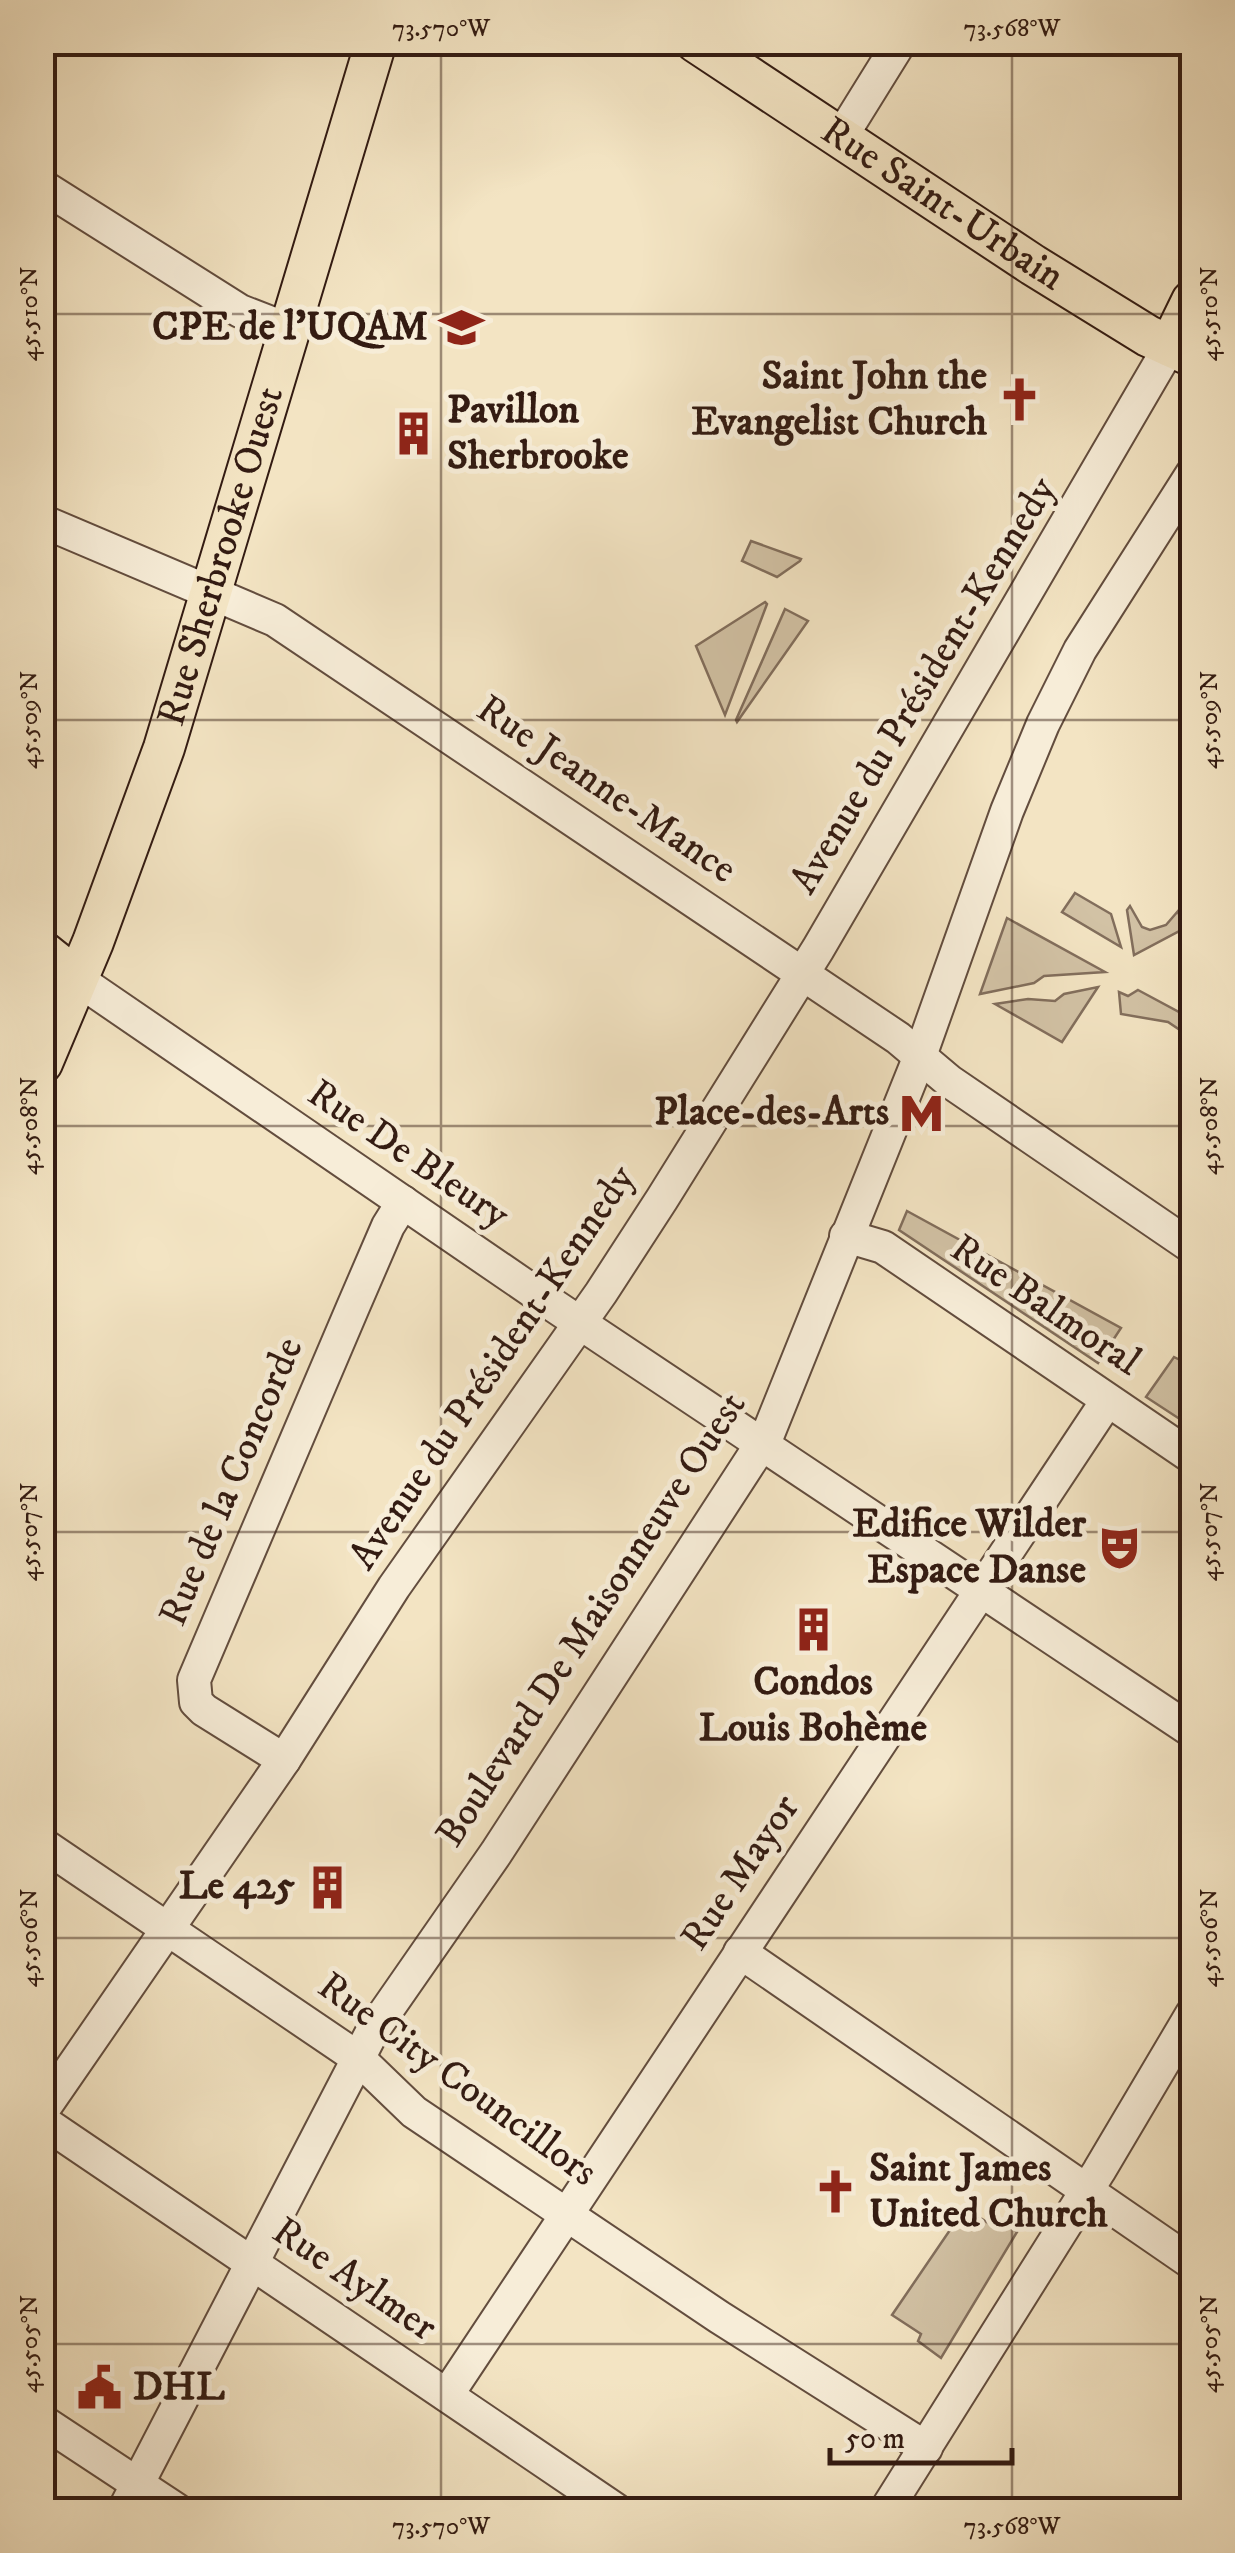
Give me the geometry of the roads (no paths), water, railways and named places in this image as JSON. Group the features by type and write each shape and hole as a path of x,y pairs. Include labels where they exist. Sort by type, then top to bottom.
{"main road":[{"name":"Rue Sherbrooke Ouest","path":"42,1063 152,781 376,42"},
{"name":"Rue Saint-Urbain","path":"696,42 1033,266 1148,336 1181,351"},
{"path":"1181,351 1192,300"},
{"path":"42,951 77,980"}],"street":[{"path":"841,137 900,42"},
{"path":"42,186 240,311 289,330"},
{"name":"Avenue du Président-Kennedy","path":"42,2111 170,1930 405,1571 662,1199 1181,351"},
{"name":"Boulevard De Maisonneuve Ouest","path":"131,2498 372,2030 506,1837 762,1444 920,1056 1007,810 1043,724 1080,650 1192,474"},
{"name":"Rue Jeanne-Mance","path":"42,521 259,610 287,627 803,973 949,1080 1192,1247"},
{"name":"Rue De Bleury","path":"77,980 579,1323 1192,1732"},
{"name":"Rue de la Concorde","path":"284,1760 204,1710 196,1702 194,1680 367,1275 403,1202"},
{"name":"Rue Balmoral","path":"846,1236 883,1246 1192,1457"},
{"name":"Rue Mayor","path":"447,2394 1107,1401"},
{"name":"Rue City Councillors","path":"42,1844 358,2058 414,2112 719,2317 926,2448"},
{"path":"740,1952 1192,2262"},
{"path":"886,2510 1088,2189 1192,2014"},
{"name":"Rue Aylmer","path":"42,2121 616,2510"},
{"path":"42,2421 131,2498 177,2510"}],"place":[{"name":"CPE de l'UQAM","path":"461,328"},
{"name":"Saint John the Evangelist Church","path":"1020,400"},
{"name":"Pavillon Sherbrooke","path":"414,434"},
{"name":"Place-des-Arts","path":"922,1113"},
{"name":"Edifice Wilder Espace Danse","path":"1119,1548"},
{"name":"Condos Louis Bohème","path":"813,1630"},
{"name":"Le 425","path":"328,1887"},
{"name":"Saint James United Church","path":"836,2192"},
{"name":"DHL","path":"100,2388"}]}
